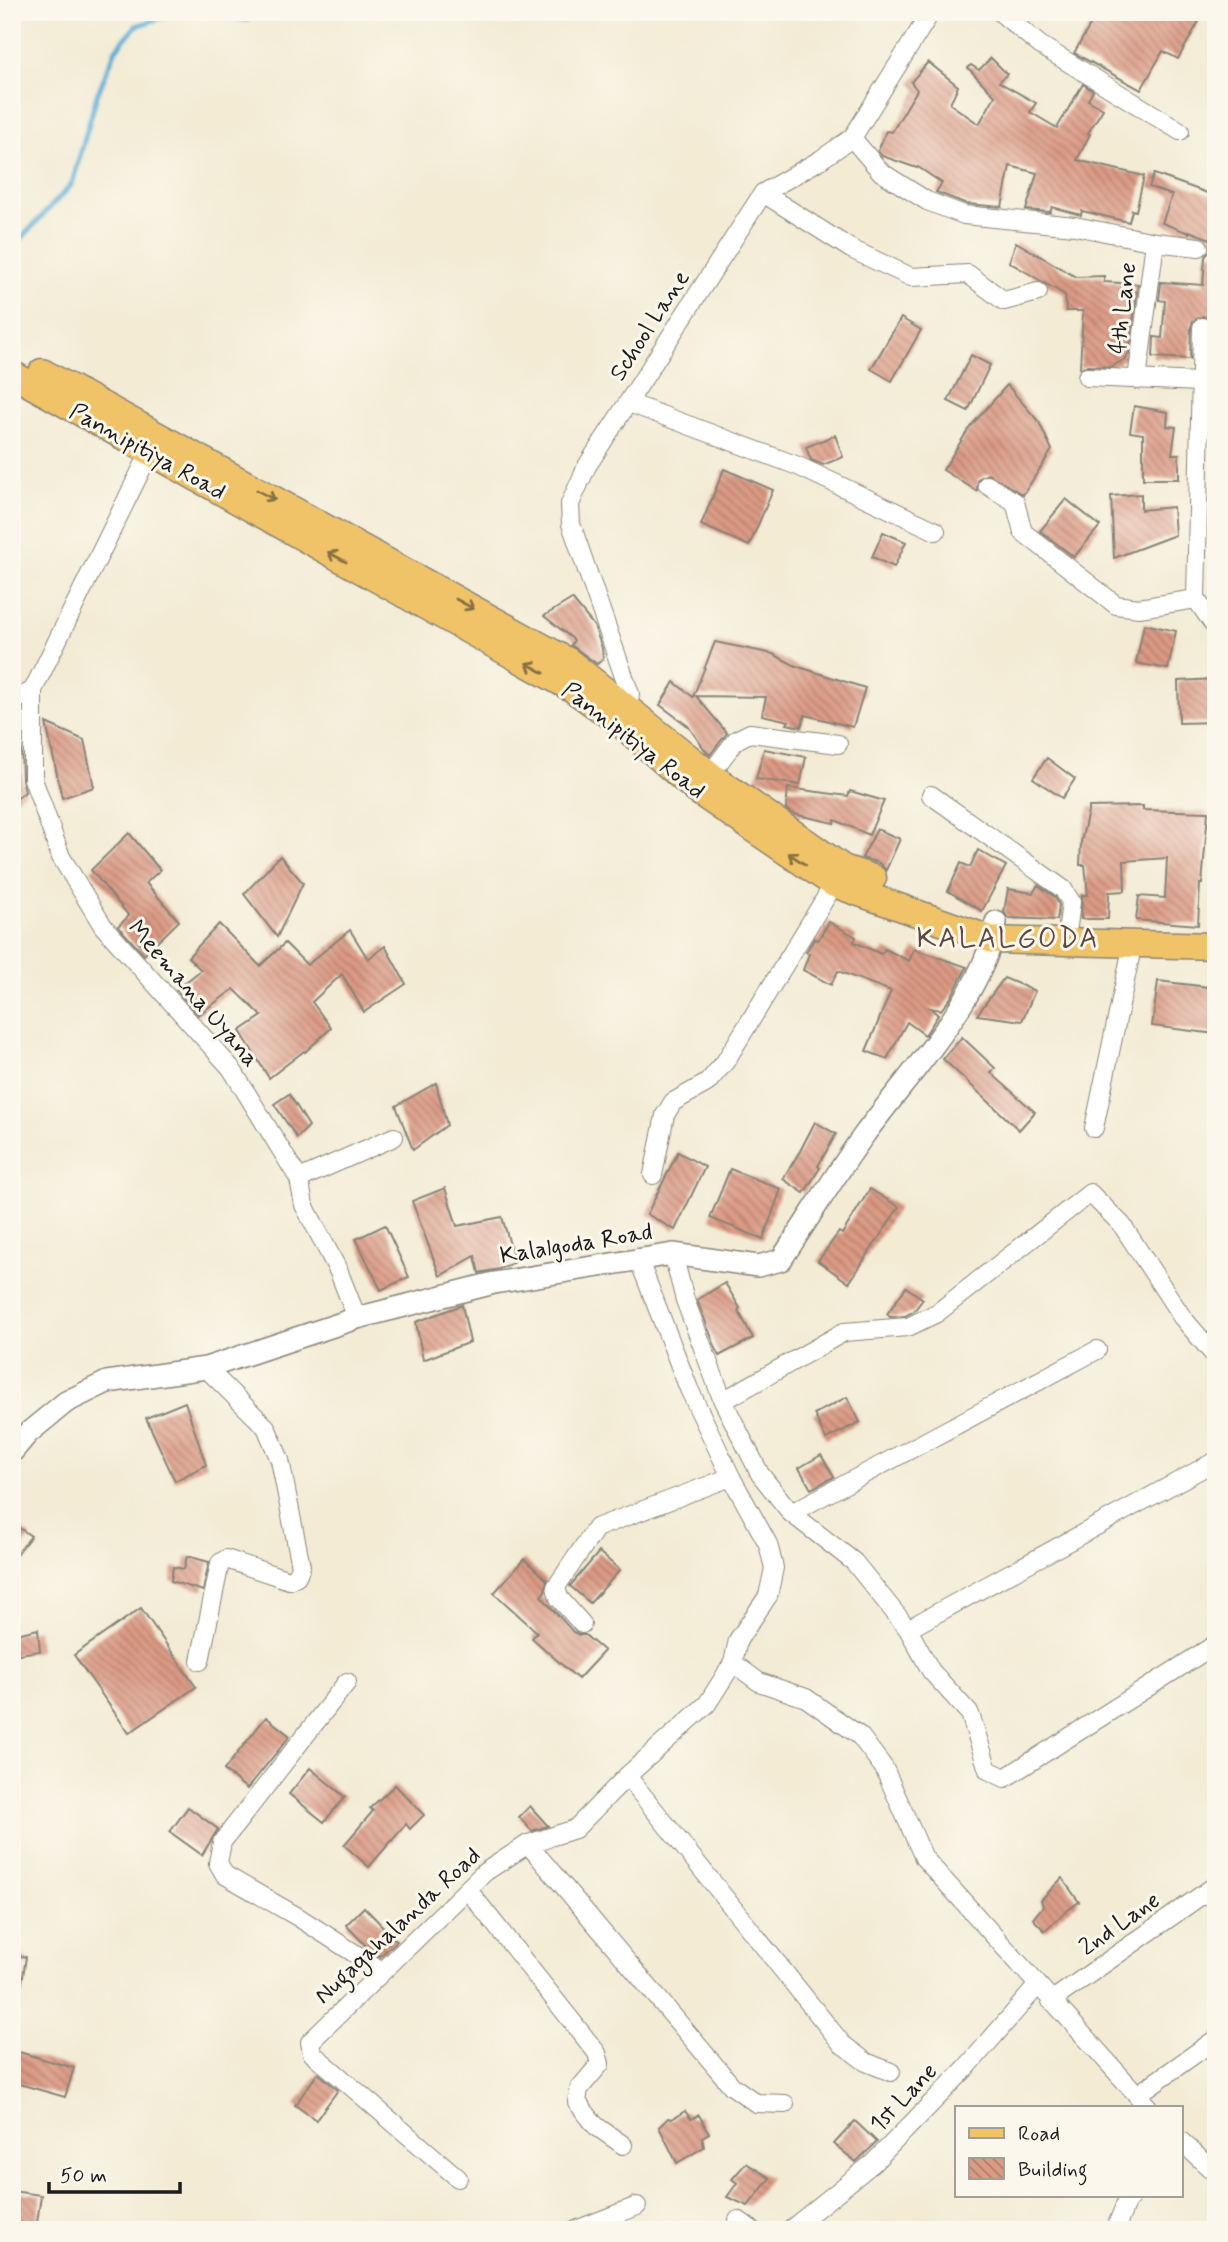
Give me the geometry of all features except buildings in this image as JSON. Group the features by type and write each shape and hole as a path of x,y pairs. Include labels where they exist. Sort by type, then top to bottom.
{"main road":[{"name":"Pannipitiya Road","path":"12,356 568,661 695,790 834,884 994,931 1133,943 1216,946"},
{"name":"Pannipitiya Road","path":"12,374 624,717 843,868 994,931 1068,926 1216,928"}],"street":[{"name":"School Lane","path":"624,717 630,694 571,524 569,504 587,466 763,193 852,138 932,12"},
{"path":"1000,12 1040,46 1180,131"},
{"path":"852,138 881,172 927,201 964,215 1075,226 1155,242 1199,247"},
{"path":"763,193 851,249 911,277 968,274 1004,301 1038,292"},
{"name":"4th Lane","path":"1137,380 1155,242"},
{"path":"1202,327 1196,599 1216,628"},
{"path":"1087,377 1200,382"},
{"path":"629,403 798,466 936,531"},
{"path":"12,702 33,690 150,452"},
{"path":"987,485 1015,502 1023,532 1116,605 1139,608 1196,599"},
{"name":"Meemana Uyana","path":"33,690 33,779 61,857 103,926 231,1068 299,1179 304,1205 338,1270 357,1318"},
{"path":"713,777 717,765 736,740 750,733 838,744"},
{"path":"932,795 1063,889 1071,902 1068,926"},
{"path":"653,1175 665,1115 673,1102 707,1083 725,1062 834,884"},
{"name":"Kalalgoda Road","path":"12,1452 28,1433 66,1402 107,1382 206,1368 357,1318 494,1283 673,1254 758,1266 781,1260 863,1137 963,1005 994,931"},
{"path":"1094,1128 1133,943"},
{"path":"299,1179 394,1137"},
{"path":"723,1401 844,1332 908,1327 937,1313 1090,1193 1122,1225 1182,1317 1216,1357"},
{"path":"673,1254 685,1300 723,1401 760,1474 790,1513 854,1562 908,1629 932,1671 970,1714 988,1770 1005,1778 1216,1644"},
{"name":"Nugagahalanda Road","path":"458,2178 312,2053 310,2042 485,1872 528,1844 575,1829 627,1776 708,1704 733,1663 738,1640 768,1596 774,1567 768,1544 731,1477 688,1389 638,1258"},
{"path":"790,1513 1097,1350"},
{"path":"200,1661 220,1563 226,1559 289,1580 298,1576 301,1566 280,1460 266,1427 206,1368"},
{"path":"908,1629 1212,1462 1216,1463"},
{"path":"582,1624 559,1598 556,1587 596,1528 731,1477"},
{"path":"733,1663 759,1682 806,1698 860,1736 884,1768 924,1858 1142,2101 1216,2039"},
{"path":"347,1682 222,1842 218,1864 225,1875 298,1917 382,1971"},
{"path":"627,1776 842,2044 866,2062 891,2072"},
{"path":"528,1844 732,2086 756,2103 785,2104"},
{"name":"2nd Lane","path":"1051,2001 1216,1885"},
{"path":"468,1890 597,2053 600,2064 579,2089 577,2102 596,2126 623,2145"},
{"name":"1st Lane","path":"790,2230 873,2163 966,2068 1038,1985"},
{"path":"1182,2142 1216,2174"},
{"path":"1115,2230 1131,2196"},
{"path":"576,2230 637,2206"}],"waterway":[{"path":"12,252 18,242 72,184 97,95 116,49 136,26 179,12"},
{"path":"196,12 247,20 254,12"}],"district":[{"name":"KALALGODA","path":"1008,937"}]}
